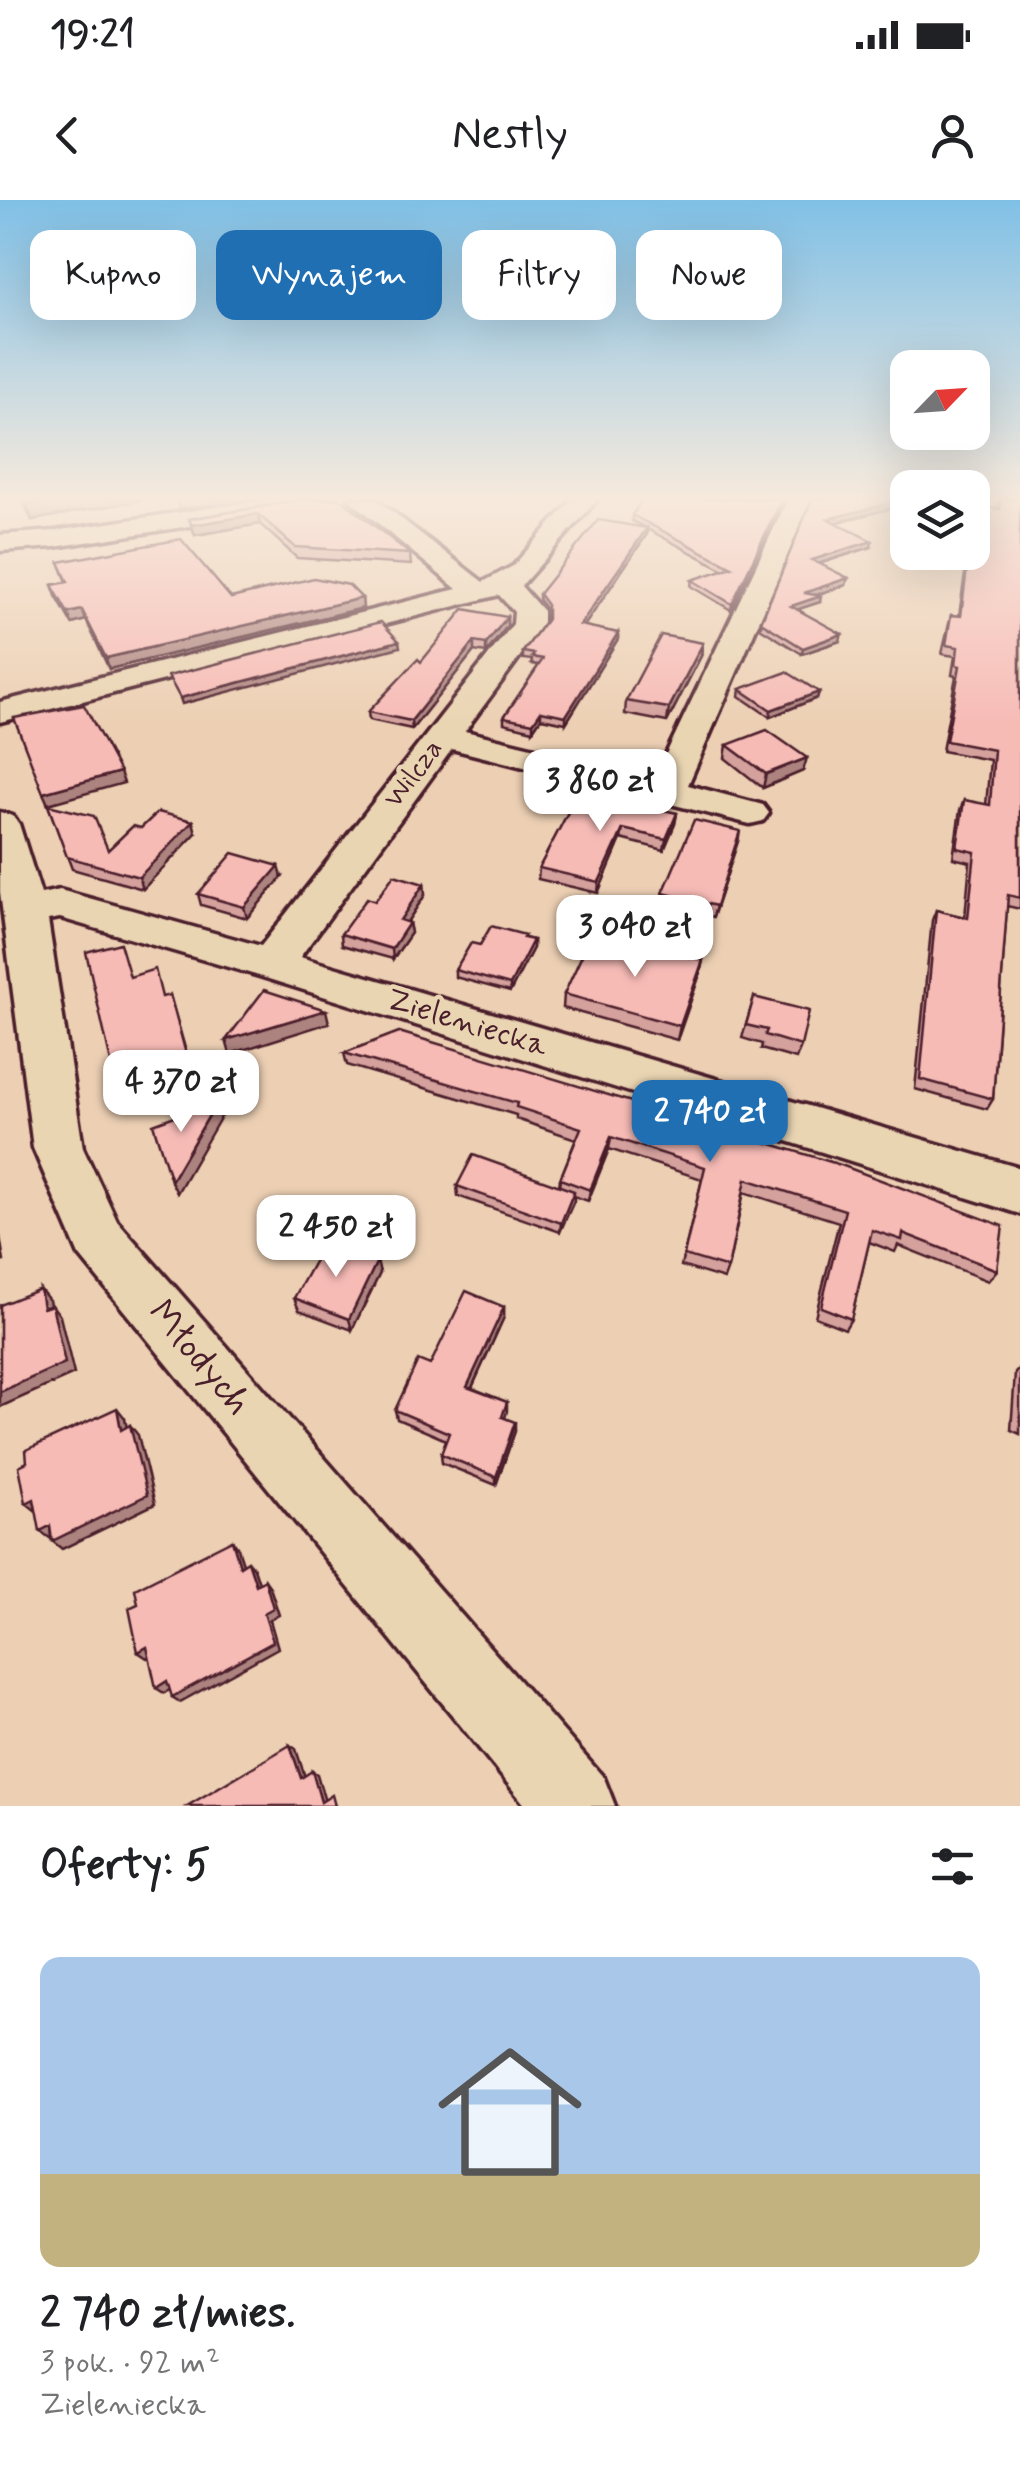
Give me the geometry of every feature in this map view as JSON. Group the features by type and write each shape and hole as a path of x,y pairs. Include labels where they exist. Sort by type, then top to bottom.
{"street":[{"name":"Wilcza","path":"271,964 528,625 528,611 470,574"},
{"path":"0,712 491,588 519,574"},
{"path":"666,791 766,574"},
{"path":"443,736 750,813"},
{"name":"Młodych","path":"0,824 26,911 58,1148 98,1238 576,1806"},
{"name":"Zieleniecka","path":"26,911 60,904 1020,1191"}],"building":[{"path":"64,574 211,574 231,598 314,578 349,585 362,598 106,658 82,610 68,613 52,585 68,582"},
{"path":"555,574 615,574 580,625 618,633 566,716 541,711 533,723 504,717 543,659 523,652 547,619 547,605 539,594"},
{"path":"711,574 746,574 732,604 692,580"},
{"path":"781,574 840,574 848,578 804,593 821,596 791,606 842,634 803,648 761,622"},
{"path":"966,574 1020,574 1020,898 1008,895 993,1099 920,1079 936,910 968,918 975,852 957,848 964,800 990,805 994,750 946,741 960,666 956,665 958,647 946,645 951,615 961,616"},
{"path":"464,609 507,617 486,644 474,642 411,721 368,712 418,659 421,662"},
{"path":"381,622 399,641 180,698 168,676"},
{"path":"661,635 703,643 669,708 626,701"},
{"path":"787,672 819,692 771,710 740,689"},
{"path":"84,705 120,772 43,793 14,718"},
{"path":"767,730 807,758 766,774 727,745"},
{"path":"585,793 677,813 666,839 623,829 599,882 539,868 575,799 581,800"},
{"path":"48,805 94,816 108,850 133,826 141,828 158,812 193,821 139,877 67,857"},
{"path":"694,820 740,831 716,906 663,893"},
{"path":"233,853 279,866 244,907 198,894"},
{"path":"394,875 424,884 400,920 409,923 392,949 341,934 367,898 375,901"},
{"path":"491,926 533,940 510,985 455,970 471,943 480,945"},
{"path":"591,936 703,960 680,1026 564,994"},
{"path":"120,943 130,977 155,969 162,997 170,995 186,1054 114,1076 86,952"},
{"path":"264,990 326,1010 226,1040"},
{"path":"754,997 809,1011 801,1046 746,1025"},
{"path":"399,1032 841,1165 1003,1226 997,1270 903,1233 902,1240 872,1230 851,1319 821,1307 845,1210 746,1179 728,1268 684,1255 705,1167 611,1137 590,1190 560,1179 581,1128 516,1107 517,1103 344,1053"},
{"path":"218,1100 171,1181 153,1124"},
{"path":"473,1155 574,1191 561,1223 457,1186"},
{"path":"325,1242 377,1261 349,1319 294,1298"},
{"path":"40,1289 43,1308 52,1305 65,1363 0,1392 0,1305"},
{"path":"466,1291 504,1307 467,1387 507,1402 502,1417 515,1422 496,1477 441,1454 449,1433 395,1410 418,1360 430,1365"},
{"path":"117,1408 121,1430 130,1425 147,1495 52,1541 50,1526 40,1531 34,1499 26,1503 19,1466 27,1462 26,1450"},
{"path":"232,1540 240,1566 248,1561 256,1585 265,1580 273,1608 264,1613 273,1642 172,1697 167,1681 156,1688 147,1647 138,1652 129,1608 138,1604 135,1589"},
{"path":"290,1745 301,1778 312,1771 321,1802 332,1795 335,1806 187,1806"}]}
